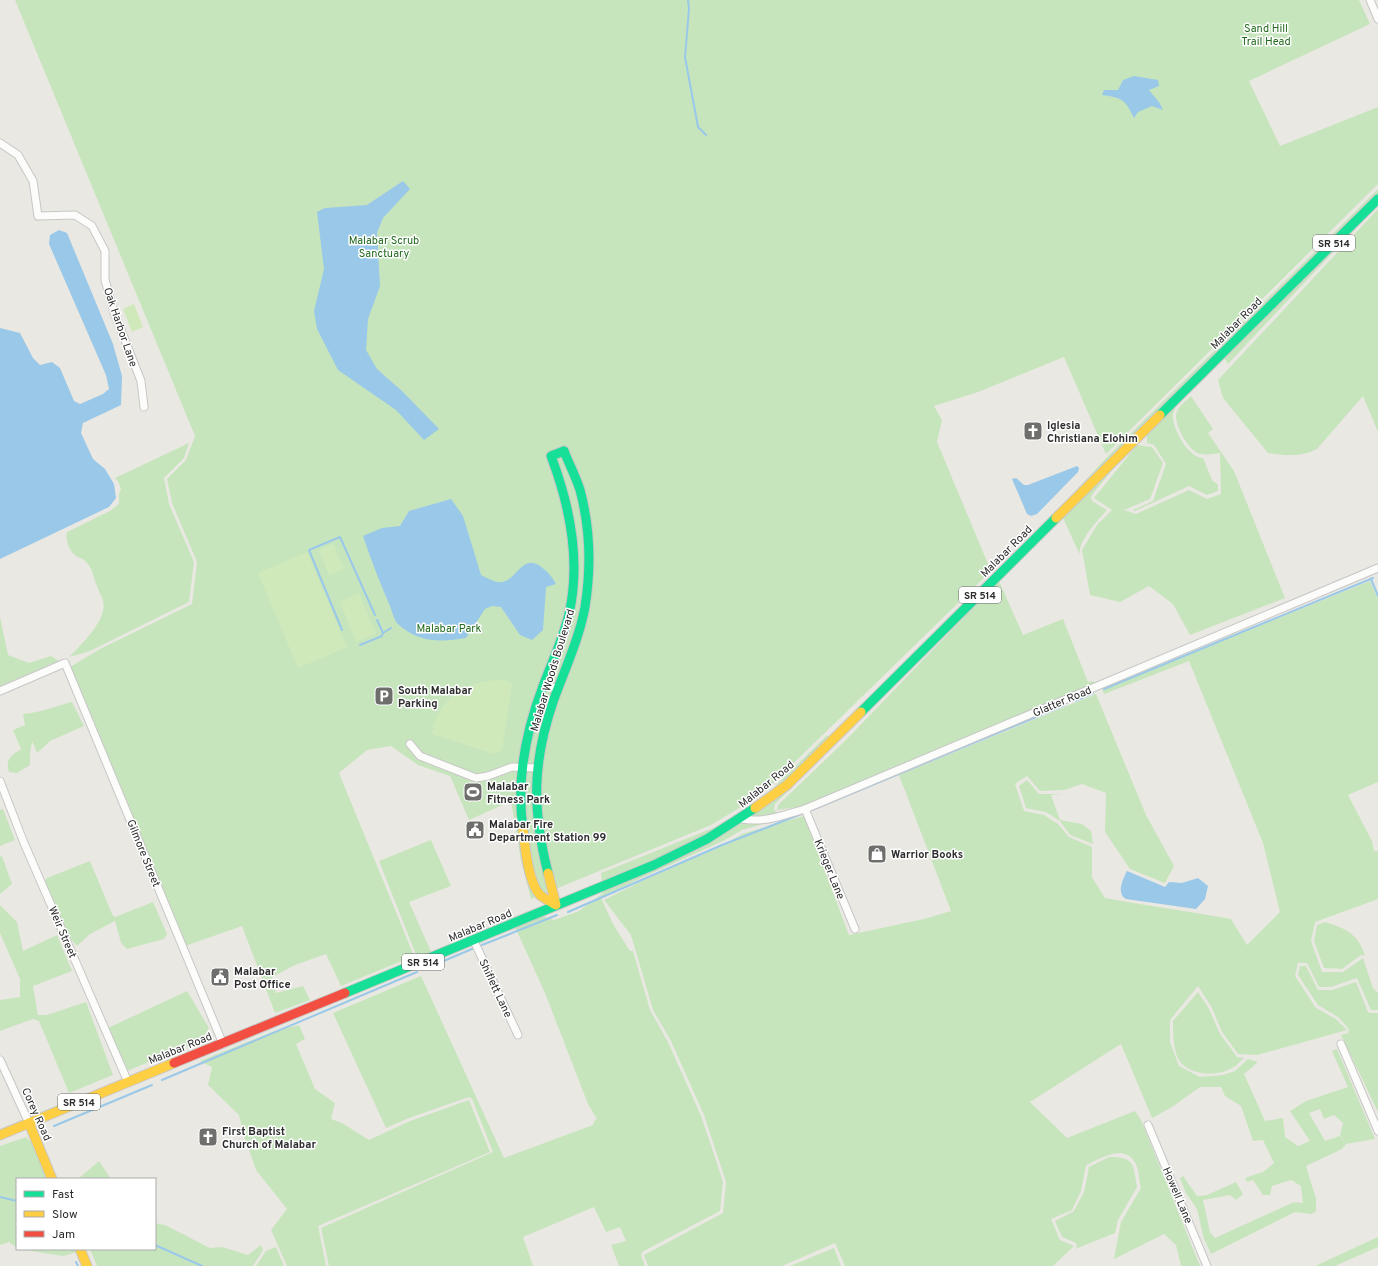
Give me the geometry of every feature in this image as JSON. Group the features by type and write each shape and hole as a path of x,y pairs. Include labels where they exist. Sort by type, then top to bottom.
{"main road":[{"name":"Malabar Road","path":"0,1134 474,941 693,848 742,819 787,785 1378,199"},
{"name":"Malabar Woods Boulevard","path":"564,451 579,489 586,519 586,589 580,627 558,689 537,768 535,792 539,837 556,906 540,893 528,857 521,814 527,735 567,620 573,585 569,514 564,492 552,456 564,451"},
{"name":"Corey Road","path":"29,1123 52,1178"},
{"path":"80,1250 87,1266"}],"street":[{"path":"1370,0 1378,19"},
{"name":"Oak Harbor Lane","path":"0,143 18,155 33,181 38,216 75,216 92,226 105,251 105,280 114,312 141,381 144,407"},
{"name":"Glatter Road","path":"742,819 754,821 764,820 805,809 1377,571"},
{"path":"573,585 586,589"},
{"name":"Gilmore Street","path":"0,691 65,663 223,1044"},
{"path":"544,684 558,689"},
{"path":"410,744 420,756 476,778 488,776 512,767 537,768"},
{"name":"Weir Street","path":"0,781 24,843 128,1082"},
{"name":"Krieger Lane","path":"805,809 855,929"},
{"name":"Shiflett Lane","path":"474,941 518,1035"},
{"path":"1342,1044 1378,1131"},
{"name":"Corey Road","path":"0,1060 29,1123"},
{"name":"Howell Lane","path":"1148,1125 1207,1266"}],"green space":[{"name":"Malabar Scrub Sanctuary","path":"15,0 1359,0 1370,24 1249,81 1280,146 1378,107 1378,184 1106,454 1064,357 978,392 934,406 942,420 937,442 991,571 761,795 711,825 531,899 521,860 511,801 469,820 450,776 418,765 391,746 367,750 339,773 414,956 341,986 326,954 295,965 272,977 276,993 303,986 310,1000 275,1013 242,926 185,946 70,667 100,649 192,604 197,562 172,503 167,479 186,460 195,436"},
{"path":"1378,189 1378,194 1066,501 1108,456"},
{"path":"1378,209 1378,432 1363,396 1317,449 1311,452 1293,455 1268,453 1223,398 1218,380"},
{"path":"1371,212 1228,364 1224,358"},
{"path":"134,304 143,327 132,332 123,309"},
{"path":"1191,396 1213,429 1208,433 1234,471 1285,598 1190,635 1173,604 1149,586 1120,602 1090,595 1082,550 1097,525 1112,510 1094,498 1137,445 1152,447 1163,463 1150,499 1124,510 1136,514 1189,490 1207,499 1221,494 1220,453 1197,453 1181,434 1177,423 1177,411"},
{"path":"1176,406 1173,416 1176,430 1188,449 1198,457 1203,458 1212,480 1218,485 1218,491 1207,495 1189,486 1135,511 1133,510 1153,501 1166,464 1154,445 1147,443 1147,435"},
{"path":"189,443 184,458 164,478 169,504 194,562 189,602 90,651 69,657 80,646 98,623 103,608 102,599 91,570 84,560 76,556 71,550 67,541 67,532 110,511 119,504 119,494 121,489 115,478"},
{"path":"1117,464 1091,496 1092,501 1107,510 1085,538 1080,550 1080,555 1063,518"},
{"path":"333,544 344,569 329,575 319,550"},
{"path":"307,552 347,647 298,668 258,573"},
{"path":"999,581 1023,635 1063,619 1088,682 1093,681 1095,683 805,806 777,810 778,805 845,741"},
{"path":"1370,581 1378,599 1378,782 1348,795 1372,841 1374,851 1378,851 1378,899 1315,922 1311,941 1322,972 1343,972 1363,958 1373,988 1378,993 1378,1010 1371,1010 1357,978 1331,987 1319,987 1307,963 1298,963 1295,976 1316,1008 1336,1019 1347,1030 1257,1055 1238,1054 1222,1032 1212,1008 1198,986 1170,1020 1170,1042 1179,1066 1200,1077 1223,1075 1235,1071 1248,1059 1258,1062 1244,1074 1265,1121 1283,1118 1285,1137 1298,1146 1310,1141 1290,1111 1306,1101 1348,1087 1332,1051 1337,1049 1375,1139 1346,1144 1342,1149 1306,1166 1316,1199 1316,1211 1312,1214 1295,1212 1211,1254 1204,1239 1197,1209 1186,1193 1180,1178 1183,1176 1197,1196 1207,1195 1236,1182 1243,1194 1236,1200 1230,1195 1203,1200 1210,1232 1215,1238 1294,1202 1303,1203 1301,1186 1291,1180 1272,1186 1270,1195 1263,1195 1253,1180 1247,1182 1245,1178 1263,1172 1274,1163 1263,1140 1253,1141 1241,1106 1225,1096 1221,1087 1200,1087 1172,1107 1152,1118 1121,1044 1030,1102 1067,1138 1135,1111 1141,1120 1200,1266 1181,1266 1176,1245 1164,1234 1114,1259 1121,1222 1141,1188 1138,1170 1134,1161 1129,1156 1117,1153 1111,1154 1086,1165 1081,1191 1072,1210 1051,1219 1060,1240 1074,1246 1053,1266 845,1266 835,1243 782,1266 648,1266 644,1255 723,1213 726,1182 704,1115 671,1041 653,1010 631,935 604,900 640,882 725,844 742,834 804,816 849,935 924,919 951,911 899,775 1096,694 1146,815 1174,866 1165,883 1130,869 1105,832 1106,793 1082,784 1064,790 1040,791 1027,776 1015,784 1024,811 1044,815 1058,824 1069,837 1092,847 1092,877 1105,898 1231,919 1247,945 1280,912 1263,843 1189,661 1104,694 1102,689","holes":["1320,1109 1324,1119 1334,1115 1343,1123 1340,1135 1346,1144 1340,1136 1325,1141 1309,1113"]},
{"path":"359,593 376,634 356,642 340,602"},
{"path":"0,617 8,655 29,663 51,656 59,661 0,686"},
{"path":"504,680 512,683 502,750 494,754 432,734 435,721 440,710 457,693 467,687 479,683"},
{"path":"72,702 84,726 50,741 37,753 32,741 30,765 17,773 9,772 8,761 21,749 13,730 25,725 23,714 41,711"},
{"path":"827,735 829,738 785,782 740,816 691,844 602,882 601,873 713,828 763,798"},
{"path":"834,745 775,804 774,809 776,812 801,813 742,830 723,841 601,898 613,924 630,951 633,951 650,1010 668,1042 701,1116 723,1182 720,1211 642,1252 641,1255 645,1266 619,1266 611,1245 626,1241 620,1227 606,1232 594,1207 523,1237 533,1266 329,1266 321,1228 493,1152 472,1099 469,1097 409,1118 386,1128 333,1013 421,976 504,1158 593,1125 597,1119 588,1104 545,993 515,927 542,916 554,920 579,911 603,893 603,891 695,851 744,822"},
{"path":"1027,780 1039,794 1063,794 1051,795 1060,820 1082,824 1091,831 1093,844 1070,835 1060,821 1046,812 1026,808 1019,786"},
{"path":"3,809 15,840 0,846 0,810"},
{"path":"431,840 451,886 409,902 432,954 417,957 379,861"},
{"path":"2,856 12,884 0,894 0,857"},
{"path":"90,861 112,914 115,917 153,902 167,934 164,939 127,949 121,943 115,921 90,934 77,946 68,936 45,881 47,878"},
{"path":"0,905 17,922 23,951 57,935 72,971 33,986 38,1015 47,1015 86,1002 113,1075 69,1093 39,1021 33,1019 0,1031 0,1000 20,997 20,979 0,933"},
{"path":"1325,922 1345,930 1355,937 1359,942 1365,956 1361,955 1342,969 1324,968 1314,941 1317,925"},
{"path":"1300,966 1306,966 1318,990 1332,990 1356,982 1368,1012 1378,1013 1378,1112 1341,1035 1348,1033 1349,1029 1338,1017 1318,1005 1298,975"},
{"path":"187,991 209,1028 202,1040 127,1071 106,1029"},
{"path":"1198,992 1209,1009 1220,1034 1237,1057 1244,1058 1235,1066 1226,1071 1207,1074 1193,1071 1182,1064 1175,1050 1173,1021"},
{"path":"299,1025 305,1039 296,1044 315,1089 335,1103 331,1119 342,1123 369,1140 410,1121 469,1100 490,1152 318,1226 326,1266 287,1266 271,1230 287,1209 256,1170 245,1139 239,1115 208,1085 212,1067 200,1061 272,1032"},
{"path":"26,1137 33,1144 47,1178 16,1178 16,1247 9,1242 0,1245 0,1146"},
{"path":"1109,1157 1124,1158 1131,1163 1135,1173 1137,1187 1118,1220 1115,1233 1075,1249 1077,1246 1076,1243 1062,1237 1055,1221 1074,1211 1084,1192 1089,1167"},
{"path":"99,1161 110,1178 79,1178"},
{"path":"156,1223 165,1225 210,1248 222,1247 248,1255 261,1245 263,1250 253,1266 97,1266 90,1250 156,1250"},
{"path":"1378,1237 1378,1247 1335,1266 1315,1266"},
{"path":"276,1247 284,1266 256,1266 266,1251"},
{"path":"834,1248 841,1266 790,1266"},
{"path":"25,1250 76,1250 77,1252 63,1256"}],"water":[{"path":"1134,76 1158,80 1159,86 1149,90 1159,102 1163,110 1152,106 1138,112 1134,118 1122,100 1102,95 1104,90 1118,90 1123,80"},
{"path":"403,181 410,189 383,218 377,233 380,286 368,319 366,350 377,369 403,392 439,429 424,440 396,410 338,370 317,329 314,311 324,269 317,212 325,208 367,205"},
{"path":"59,230 67,233 113,344 122,376 121,405 83,423 81,433 93,459 105,469 114,484 116,498 109,507 0,559 0,328 20,333 33,358 40,365 52,362 60,368 74,401 80,404 103,394 109,389 106,375 49,244 50,235"},
{"path":"1077,466 1079,468 1078,472 1037,514 1031,516 1027,514 1012,479 1016,478 1024,485 1028,485"},
{"path":"451,499 463,516 481,575 494,581 502,582 512,577 524,565 534,563 547,572 556,584 546,587 543,630 532,640 520,635 501,607 492,606 485,609 466,638 431,640 422,638 407,631 396,621 363,536 382,528 400,526 409,511"},
{"path":"1127,871 1165,887 1169,882 1182,883 1198,878 1208,886 1205,899 1196,909 1126,899 1121,893 1121,886"}],"waterway":[{"path":"688,0 689,9 685,57 698,127 706,135"},
{"path":"342,630 309,550 340,537 375,615"},
{"path":"1104,689 1373,578"},
{"path":"1371,579 1378,596"},
{"path":"360,645 382,636 383,633 377,620"},
{"path":"383,633 391,628"},
{"path":"1075,701 1093,693"},
{"path":"812,810 1065,705"},
{"path":"568,912 722,845 804,813"},
{"path":"482,945 557,915"},
{"path":"427,968 472,949"},
{"path":"162,1080 417,972"},
{"path":"54,1126 152,1085"},
{"path":"0,1197 16,1201"},
{"path":"156,1245 202,1266"},
{"path":"76,1262 78,1266"}],"traffic: fast":[{"path":"1160,415 1378,199"},
{"path":"548,873 539,828 537,806 538,765 547,722 582,619 587,593 589,563 588,533 580,490 564,451"},
{"path":"523,829 521,792 527,738 537,703 564,632 572,594 574,574 572,534 564,494 551,456 564,451"},
{"path":"861,712 1056,518"},
{"path":"345,993 654,865 707,839 755,808"}],"traffic: slow":[{"path":"1056,518 1160,415"},
{"path":"755,808 787,785 861,712"},
{"path":"523,829 528,864 536,889 540,895 556,905 548,873"},
{"path":"0,1135 174,1063"},
{"path":"29,1123 52,1178"},
{"path":"80,1250 87,1266"}],"traffic: jam":[{"path":"174,1063 345,993"}],"place":[{"name":"Iglesia Christiana Elohim","path":"1033,431"},
{"name":"South Malabar Parking","path":"384,696"},
{"name":"Malabar Fitness Park","path":"473,792"},
{"name":"Malabar Fire Department Station 99","path":"475,830"},
{"name":"Warrior Books","path":"877,854"},
{"name":"Malabar Post Office","path":"220,977"},
{"name":"First Baptist Church of Malabar","path":"208,1137"}],"park label":[{"name":"Sand Hill Trail Head","path":"1266,34"},
{"name":"Malabar Park","path":"449,628"}]}
